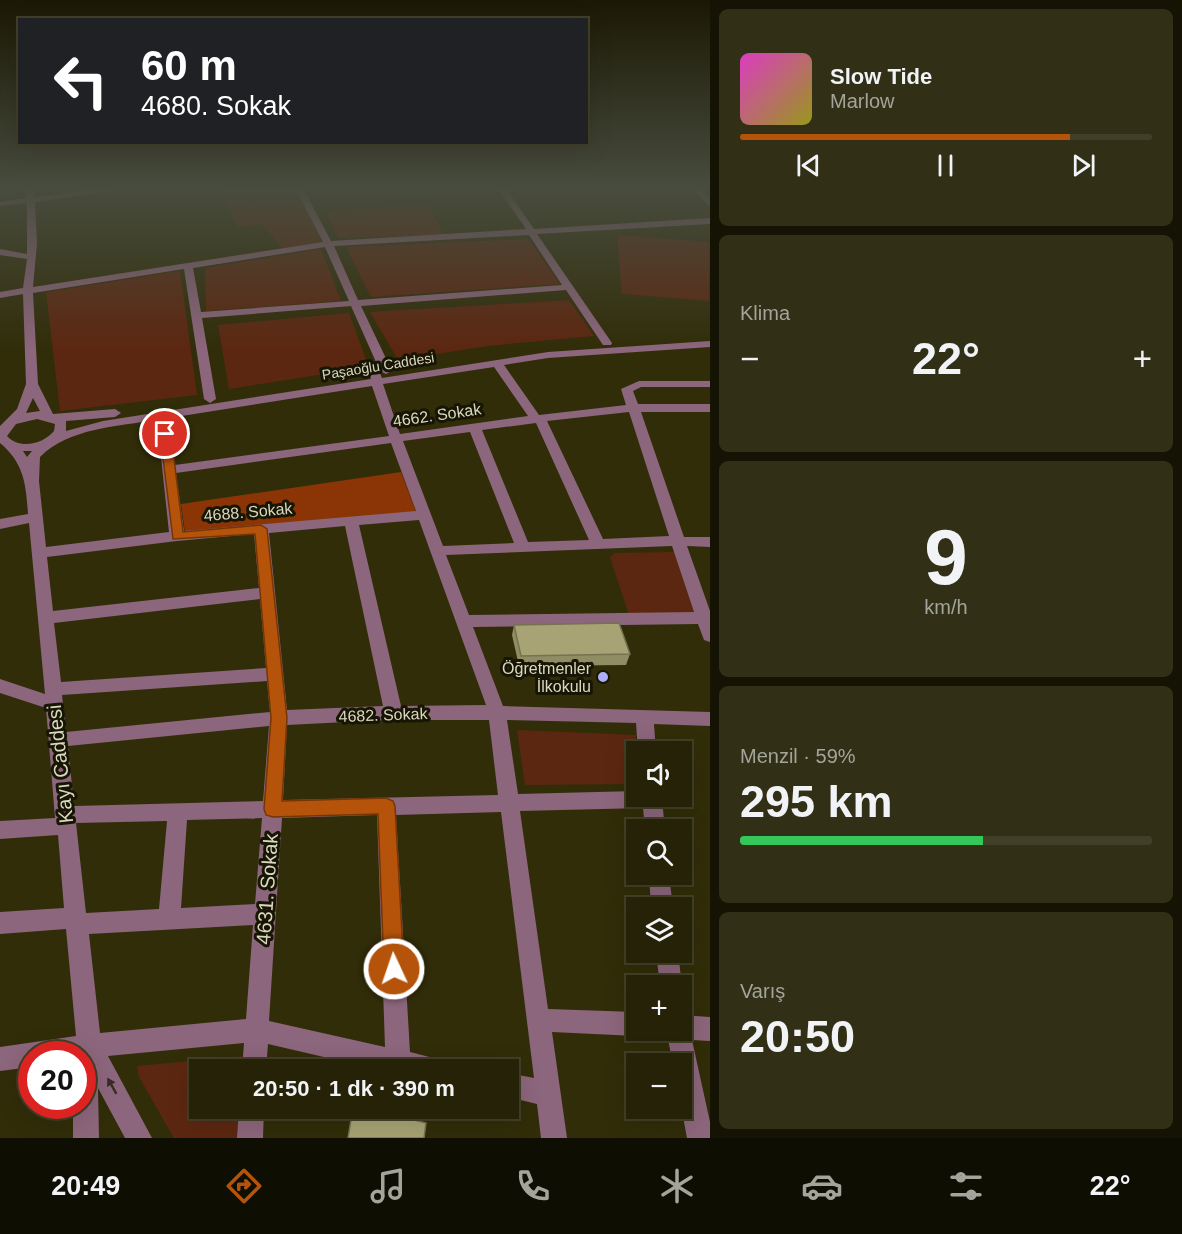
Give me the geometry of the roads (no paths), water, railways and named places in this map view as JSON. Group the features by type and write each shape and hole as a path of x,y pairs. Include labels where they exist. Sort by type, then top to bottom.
{"street":[{"path":"7,445 1,436 7,425 26,404 32,384 28,291 32,243"},
{"path":"0,295 345,243"},
{"path":"539,243 607,343"},
{"path":"328,244 354,303 379,375 395,437 497,712 554,1138"},
{"path":"0,252 32,257"},
{"path":"188,266 210,399"},
{"path":"196,315 570,287"},
{"name":"Paşaoğlu Caddesi","path":"7,425 33,415 51,417 105,415 379,375 542,348 710,337"},
{"name":"Paşaoğlu Caddesi","path":"7,445 28,447 83,429 379,375 576,352 710,344"},
{"path":"497,363 538,418 598,544"},
{"path":"32,384 51,417 61,423 61,428 50,440"},
{"path":"710,384 632,385 627,388 706,618 710,636"},
{"name":"4662. Sokak","path":"170,470 538,418 633,408 710,408"},
{"path":"164,416 177,536"},
{"path":"474,426 524,547"},
{"name":"Kayı Caddesi","path":"50,440 34,456 32,481 88,1041"},
{"name":"Kayı Caddesi","path":"7,445 21,457 32,481"},
{"name":"4688. Sokak","path":"39,553 177,536 424,515"},
{"path":"0,524 35,517"},
{"path":"351,521 394,714"},
{"name":"4631. Sokak","path":"255,1059 279,718 261,529"},
{"path":"437,551 678,541 710,542"},
{"path":"45,618 267,593"},
{"path":"463,621 706,618"},
{"path":"0,686 53,697 275,674"},
{"name":"4682. Sokak","path":"57,740 279,718 394,714 497,712 710,719"},
{"path":"644,716 646,741"},
{"path":"0,830 65,821 178,812 626,799"},
{"path":"386,806 398,1059"},
{"path":"169,919 178,812"},
{"path":"0,923 266,914"},
{"path":"538,1020 626,1024"},
{"path":"692,1028 710,1029"},
{"path":"96,1045 257,1030 389,1059"},
{"path":"681,1041 702,1134"},
{"path":"0,1059 18,1057"},
{"name":"Kayı Caddesi","path":"96,1059 139,1138"},
{"path":"519,1087 548,1094"},
{"name":"Kayı Caddesi","path":"86,1119 86,1138"},
{"path":"250,1138 251,1119"}],"place":[{"name":"Öğretmenler İlkokulu","path":"603,677"}]}
